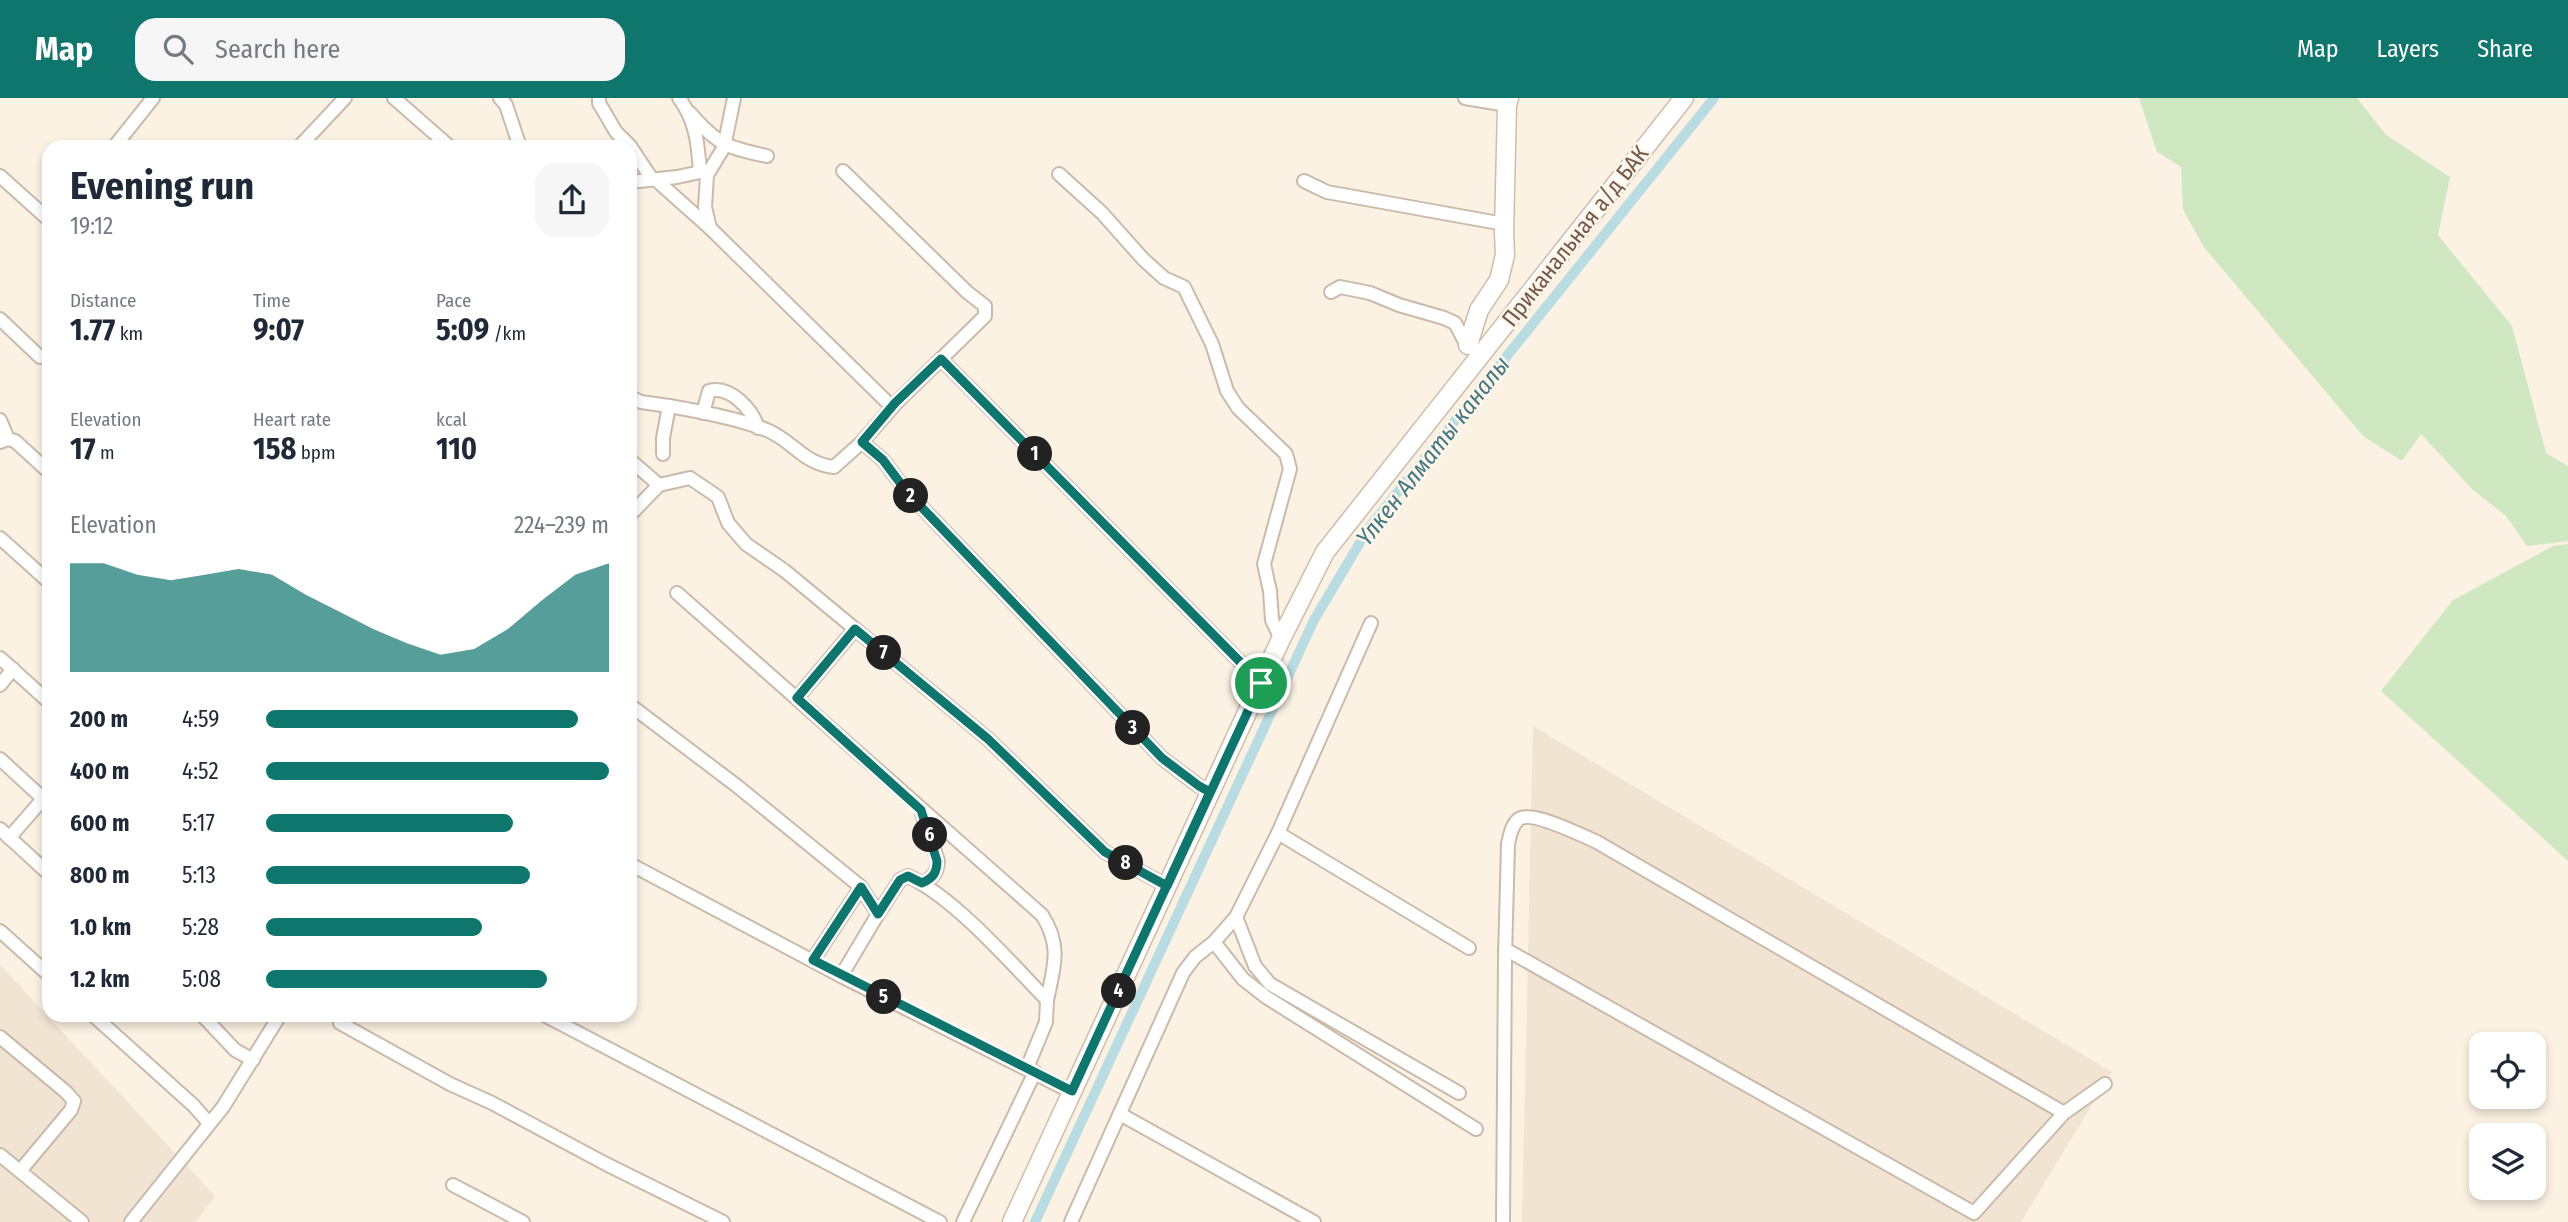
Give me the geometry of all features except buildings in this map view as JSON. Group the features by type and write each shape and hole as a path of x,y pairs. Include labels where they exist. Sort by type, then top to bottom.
{"main road":[{"name":"Приканальная а/д БАК","path":"1012,1222 1281,639 1325,552 1474,350 1684,98"},
{"path":"1474,350 1479,310 1499,280 1505,255 1508,102"}],"street":[{"path":"119,140 152,98"},
{"path":"306,140 345,98"},
{"path":"394,98 442,140"},
{"path":"500,98 506,105 518,140"},
{"path":"599,98 599,103 616,132 624,140"},
{"path":"679,98 717,141 730,148 767,156"},
{"path":"637,181 705,171 725,144 734,98"},
{"path":"1465,98 1508,102"},
{"path":"690,113 707,175 705,207 709,228"},
{"path":"637,156 653,179 709,228 892,407"},
{"path":"637,400 703,413 758,428 787,441 807,460 820,466 834,467 862,442 892,407 985,316 985,306 967,292 843,171"},
{"path":"1059,174 1102,213 1164,278 1184,287 1212,344 1227,391 1238,408 1286,454 1290,468 1264,564 1270,591 1272,621 1281,639"},
{"path":"0,176 42,214"},
{"path":"1304,181 1327,192 1504,224"},
{"path":"1331,292 1340,287 1370,293 1399,305 1444,317 1454,323 1474,350"},
{"path":"0,319 40,358"},
{"path":"941,359 1261,683"},
{"path":"703,413 709,391 724,391 748,409 758,428"},
{"path":"663,454 669,406"},
{"path":"0,420 4,440 15,441 42,465"},
{"path":"862,442 883,460 907,492 1162,758 1210,792"},
{"path":"637,466 659,485"},
{"path":"637,508 659,485 690,478 718,497 728,523 746,544 785,571 988,739 1105,852 1167,886"},
{"path":"0,538 42,576"},
{"path":"677,593 1042,915 1053,932 1056,954 1047,1000 1046,1022 1031,1070 963,1222"},
{"path":"1077,1220 1120,1114 1183,973 1195,957 1214,942 1236,917 1278,833 1371,623"},
{"path":"797,698 855,629"},
{"path":"0,657 42,696"},
{"path":"0,685 13,669"},
{"path":"637,710 737,786 861,887 878,914"},
{"path":"0,759 42,798"},
{"path":"42,805 5,834 42,868"},
{"path":"921,810 937,861 933,876 922,883"},
{"path":"1503,1222 1508,844 1513,827 1519,819 1526,817 1542,819 1597,842 2064,1113"},
{"path":"1278,833 1469,948"},
{"path":"637,867 841,976 1072,1091"},
{"path":"841,976 900,880 908,876 922,883 971,923 1047,1000"},
{"path":"813,960 861,887"},
{"path":"1236,917 1255,966 1270,984 1459,1093"},
{"path":"0,930 42,969"},
{"path":"1214,942 1243,979 1266,997 1476,1129"},
{"path":"1505,949 1974,1213 2064,1113 2105,1084"},
{"path":"101,1022 193,1105 209,1123"},
{"path":"209,1022 235,1050 253,1060"},
{"path":"131,1222 223,1107 276,1022"},
{"path":"557,1022 940,1222"},
{"path":"340,1023 450,1084 723,1222"},
{"path":"0,1037 66,1091 74,1101 71,1110 20,1171"},
{"path":"1120,1114 1314,1222"},
{"path":"0,1155 82,1222"},
{"path":"453,1185 523,1222"}],"shaded area":[{"path":"1533,726 2112,1072 2021,1222 1522,1222"},
{"path":"0,965 42,1010 42,1022 53,1022 215,1196 196,1222 0,1222"}],"green space":[{"path":"2139,98 2357,98 2386,135 2450,177 2438,235 2512,326 2546,453 2568,466 2568,541 2527,546 2506,516 2473,490 2421,434 2402,461 2363,436 2203,246 2183,209 2181,167 2157,152"},
{"path":"2568,544 2568,861 2381,691 2453,600 2553,546"}],"waterway":[{"name":"Үлкен Алматы каналы","path":"1035,1222 1314,620 1368,529 1714,98"}],"route":[{"path":"1261,683 941,359 895,403 862,442 883,460 907,492 1045,637 1072,661 1162,758 1210,792 1136,954 1072,1091 813,960 861,887 878,914 900,880 908,876 922,883 930,879 937,869 921,810 797,698 855,629 988,739 1105,852 1167,886 1210,792 1261,683"}]}
